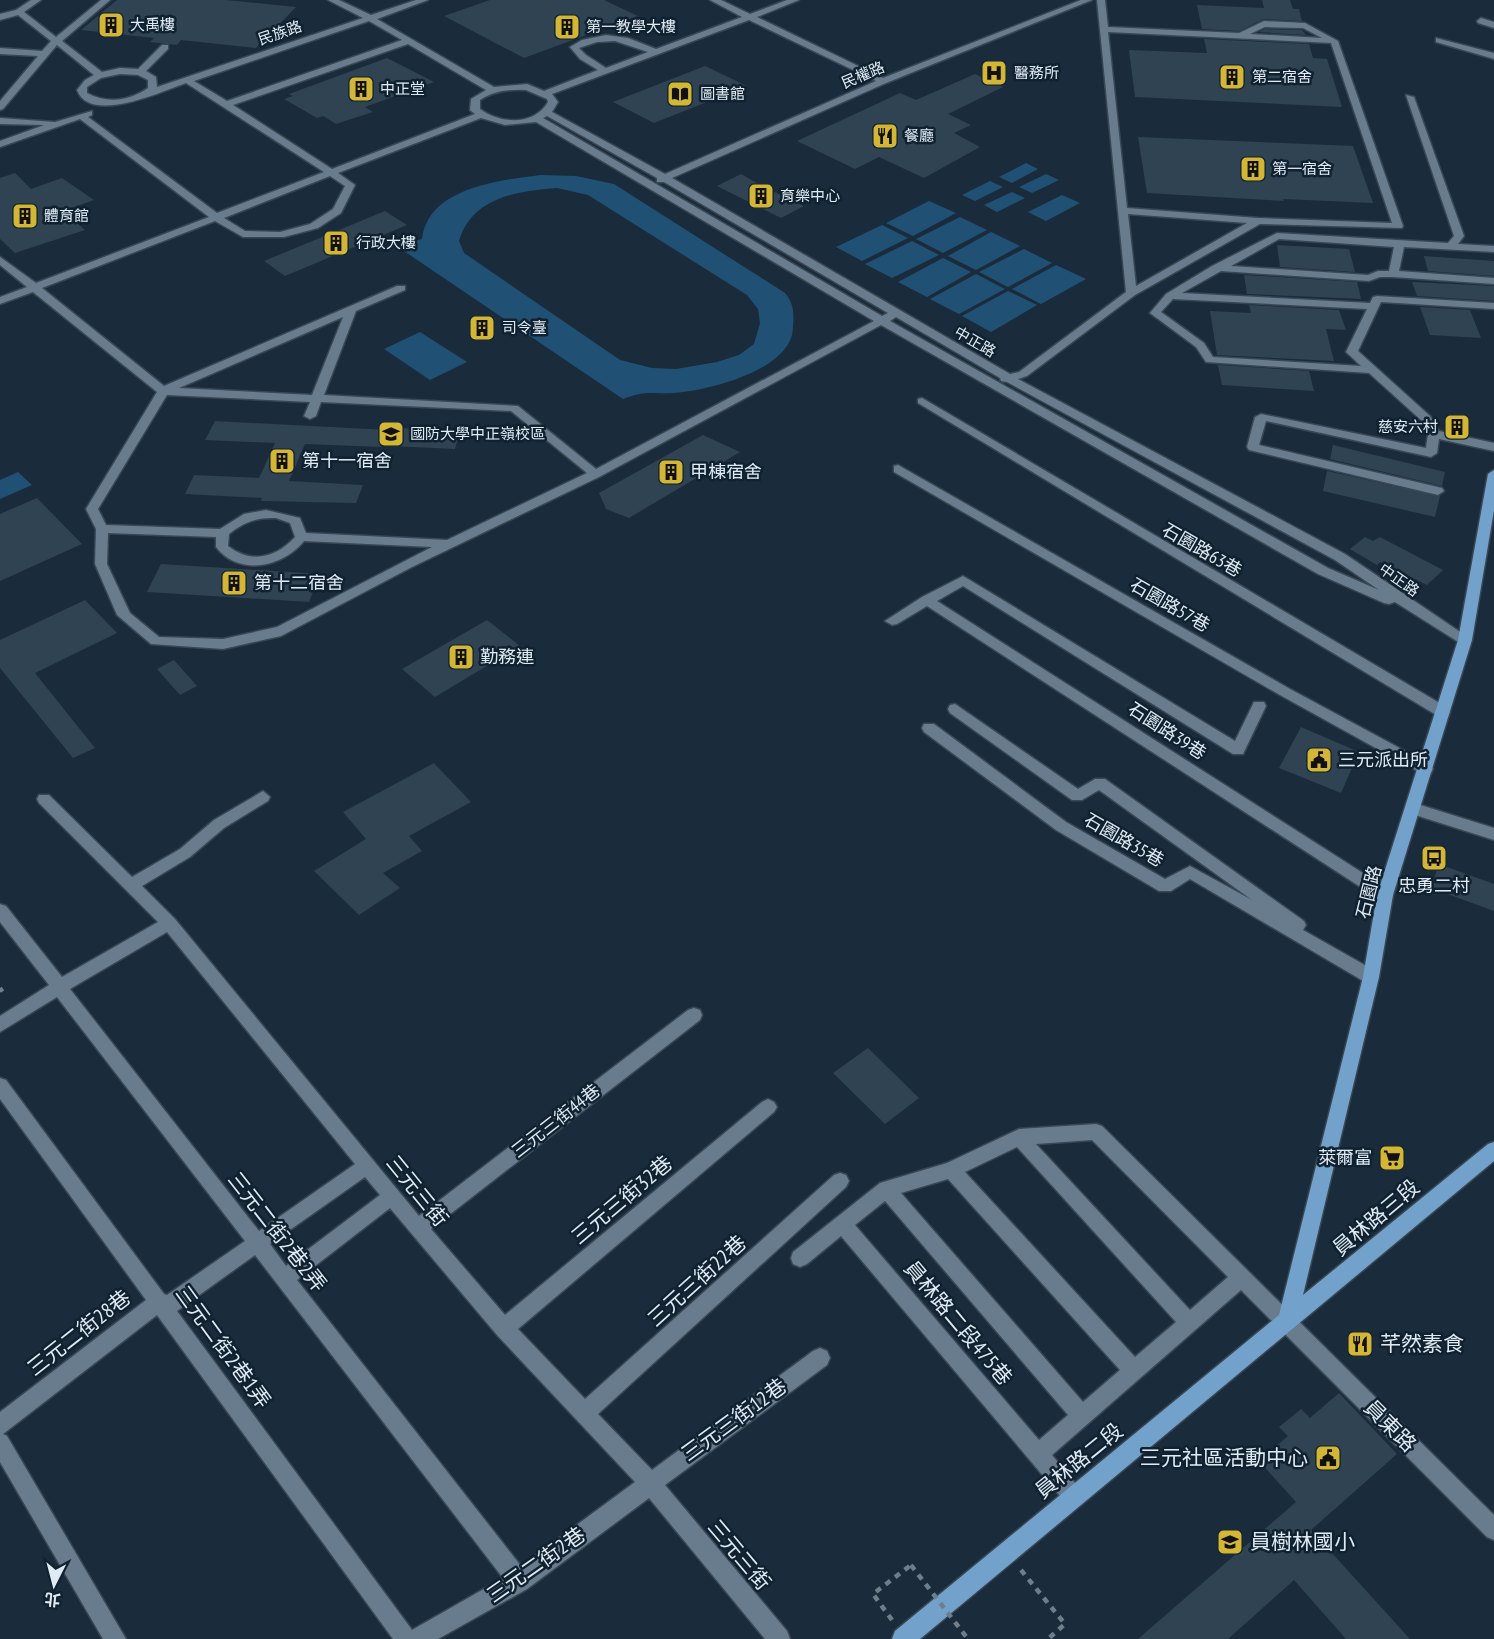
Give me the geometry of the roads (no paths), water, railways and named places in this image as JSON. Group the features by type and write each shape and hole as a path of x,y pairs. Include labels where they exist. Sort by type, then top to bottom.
{"main road":[{"name":"石園路","path":"1287,1322 1371,977 1385,895 1414,809 1465,640 1494,474"},
{"name":"員林路三段","path":"1287,1322 1494,1150"},
{"name":"員林路二段","path":"904,1639 1005,1552 1287,1322"}],"street":[{"path":"0,17 19,12 37,0"},
{"path":"0,107 43,54 106,0"},
{"path":"332,0 370,18 492,90"},
{"name":"民族路","path":"123,102 424,0"},
{"path":"714,0 883,81"},
{"path":"546,93 553,102 541,115 512,122 480,115 475,110 476,99 492,90 521,87 546,93 795,0"},
{"name":"民權路","path":"652,184 883,81 1088,0"},
{"path":"1101,0 1131,293"},
{"path":"19,12 100,75"},
{"path":"1481,21 1494,25"},
{"path":"1104,29 1334,41 1398,226 1258,221 1123,211"},
{"path":"605,71 583,57 574,48 602,38 626,38 656,52"},
{"path":"1439,40 1494,56"},
{"path":"225,105 408,41"},
{"path":"140,72 165,47"},
{"path":"0,51 43,54"},
{"path":"123,102 99,102 83,95 81,90 84,85 100,75 120,71 140,72 153,79 152,89 146,94"},
{"path":"81,116 216,218 243,234 280,235 314,226 337,211 350,185 189,81"},
{"path":"1409,97 1459,236 1451,246"},
{"path":"0,144 123,102"},
{"path":"0,301 480,115"},
{"name":"中正路","path":"541,115 666,178 1015,382 1340,557 1417,611"},
{"name":"中正路","path":"541,115 652,184 990,383 1323,571 1417,611"},
{"path":"0,121 60,123"},
{"path":"990,383 1023,374 1131,293 1258,221"},
{"path":"1372,370 1210,360 1200,345 1155,313 1170,296 1216,268 1277,236 1494,249"},
{"path":"1393,274 1400,244"},
{"path":"0,260 163,392 514,408 595,474"},
{"path":"1216,268 1369,278 1378,274 1393,274 1494,280"},
{"path":"1369,278 1375,302 1352,352 1426,418 1434,434 1431,453 1261,417 1253,447 1438,491"},
{"path":"401,288 163,392 92,509 102,529 101,564 124,615 156,641 223,644 281,631 407,564 454,544 595,474 896,313"},
{"path":"1170,296 1494,306"},
{"path":"310,416 319,399 351,310"},
{"path":"922,401 1443,712"},
{"name":"石園路63巷","path":"943,420 1443,712"},
{"path":"1434,434 1494,447"},
{"name":"石園路57巷","path":"898,469 1285,692 1426,769"},
{"path":"102,529 223,533 237,521 258,513 280,513 296,521 301,537"},
{"path":"223,533 222,548 232,558 253,562 276,558 294,547 301,537"},
{"path":"301,537 454,544"},
{"path":"892,621 963,580 1238,750 1259,706"},
{"name":"石園路39巷","path":"927,600 1385,895"},
{"path":"1417,611 1465,640"},
{"path":"956,709 1077,796 1100,783 1371,977"},
{"name":"石園路35巷","path":"929,728 1061,826 1165,887 1190,872 1371,977"},
{"path":"131,885 185,853 219,824 263,797"},
{"name":"三元三街","path":"44,799 170,923 418,1228 504,1328 649,1482 779,1639"},
{"path":"1414,809 1494,834"},
{"name":"三元二街2巷2弄","path":"0,910 519,1581"},
{"path":"0,1025 59,987 170,923"},
{"name":"三元三街44巷","path":"418,1228 694,1015"},
{"name":"三元二街2巷1弄","path":"0,1085 163,1304 406,1639"},
{"name":"三元三街32巷","path":"504,1328 768,1107"},
{"path":"800,1258 886,1189 951,1170 1019,1137 1095,1132 1287,1322"},
{"path":"1019,1137 1189,1323"},
{"name":"三元二街28巷","path":"0,1425 163,1304 367,1165"},
{"path":"951,1170 1134,1371"},
{"name":"三元三街22巷","path":"584,1413 840,1182"},
{"name":"員林路二段475巷","path":"886,1189 1082,1416"},
{"path":"285,1278 392,1196"},
{"name":"員林路二段475巷","path":"842,1223 1073,1497"},
{"path":"1038,1455 1242,1277"},
{"name":"員東路","path":"1287,1322 1494,1530"},
{"name":"三元三街12巷","path":"649,1482 820,1358"},
{"path":"0,1443 115,1639"},
{"name":"三元二街2巷","path":"417,1639 519,1581 649,1482"}],"place":[{"name":"大禹樓","path":"111,25"},
{"name":"第一教學大樓","path":"567,27"},
{"name":"醫務所","path":"994,73"},
{"name":"第二宿舍","path":"1232,77"},
{"name":"中正堂","path":"361,89"},
{"name":"圖書館","path":"680,94"},
{"name":"餐廳","path":"885,136"},
{"name":"第一宿舍","path":"1253,169"},
{"name":"育樂中心","path":"761,196"},
{"name":"體育館","path":"25,216"},
{"name":"行政大樓","path":"336,243"},
{"name":"司令臺","path":"482,328"},
{"name":"慈安六村","path":"1457,427"},
{"name":"國防大學中正嶺校區","path":"391,434"},
{"name":"第十一宿舍","path":"282,461"},
{"name":"甲棟宿舍","path":"671,472"},
{"name":"第十二宿舍","path":"234,583"},
{"name":"勤務連","path":"461,657"},
{"name":"三元派出所","path":"1319,760"},
{"name":"忠勇二村","path":"1434,858"},
{"name":"萊爾富","path":"1392,1158"},
{"name":"芊然素食","path":"1360,1344"},
{"name":"三元社區活動中心","path":"1328,1458"},
{"name":"員樹林國小","path":"1230,1542"}]}
